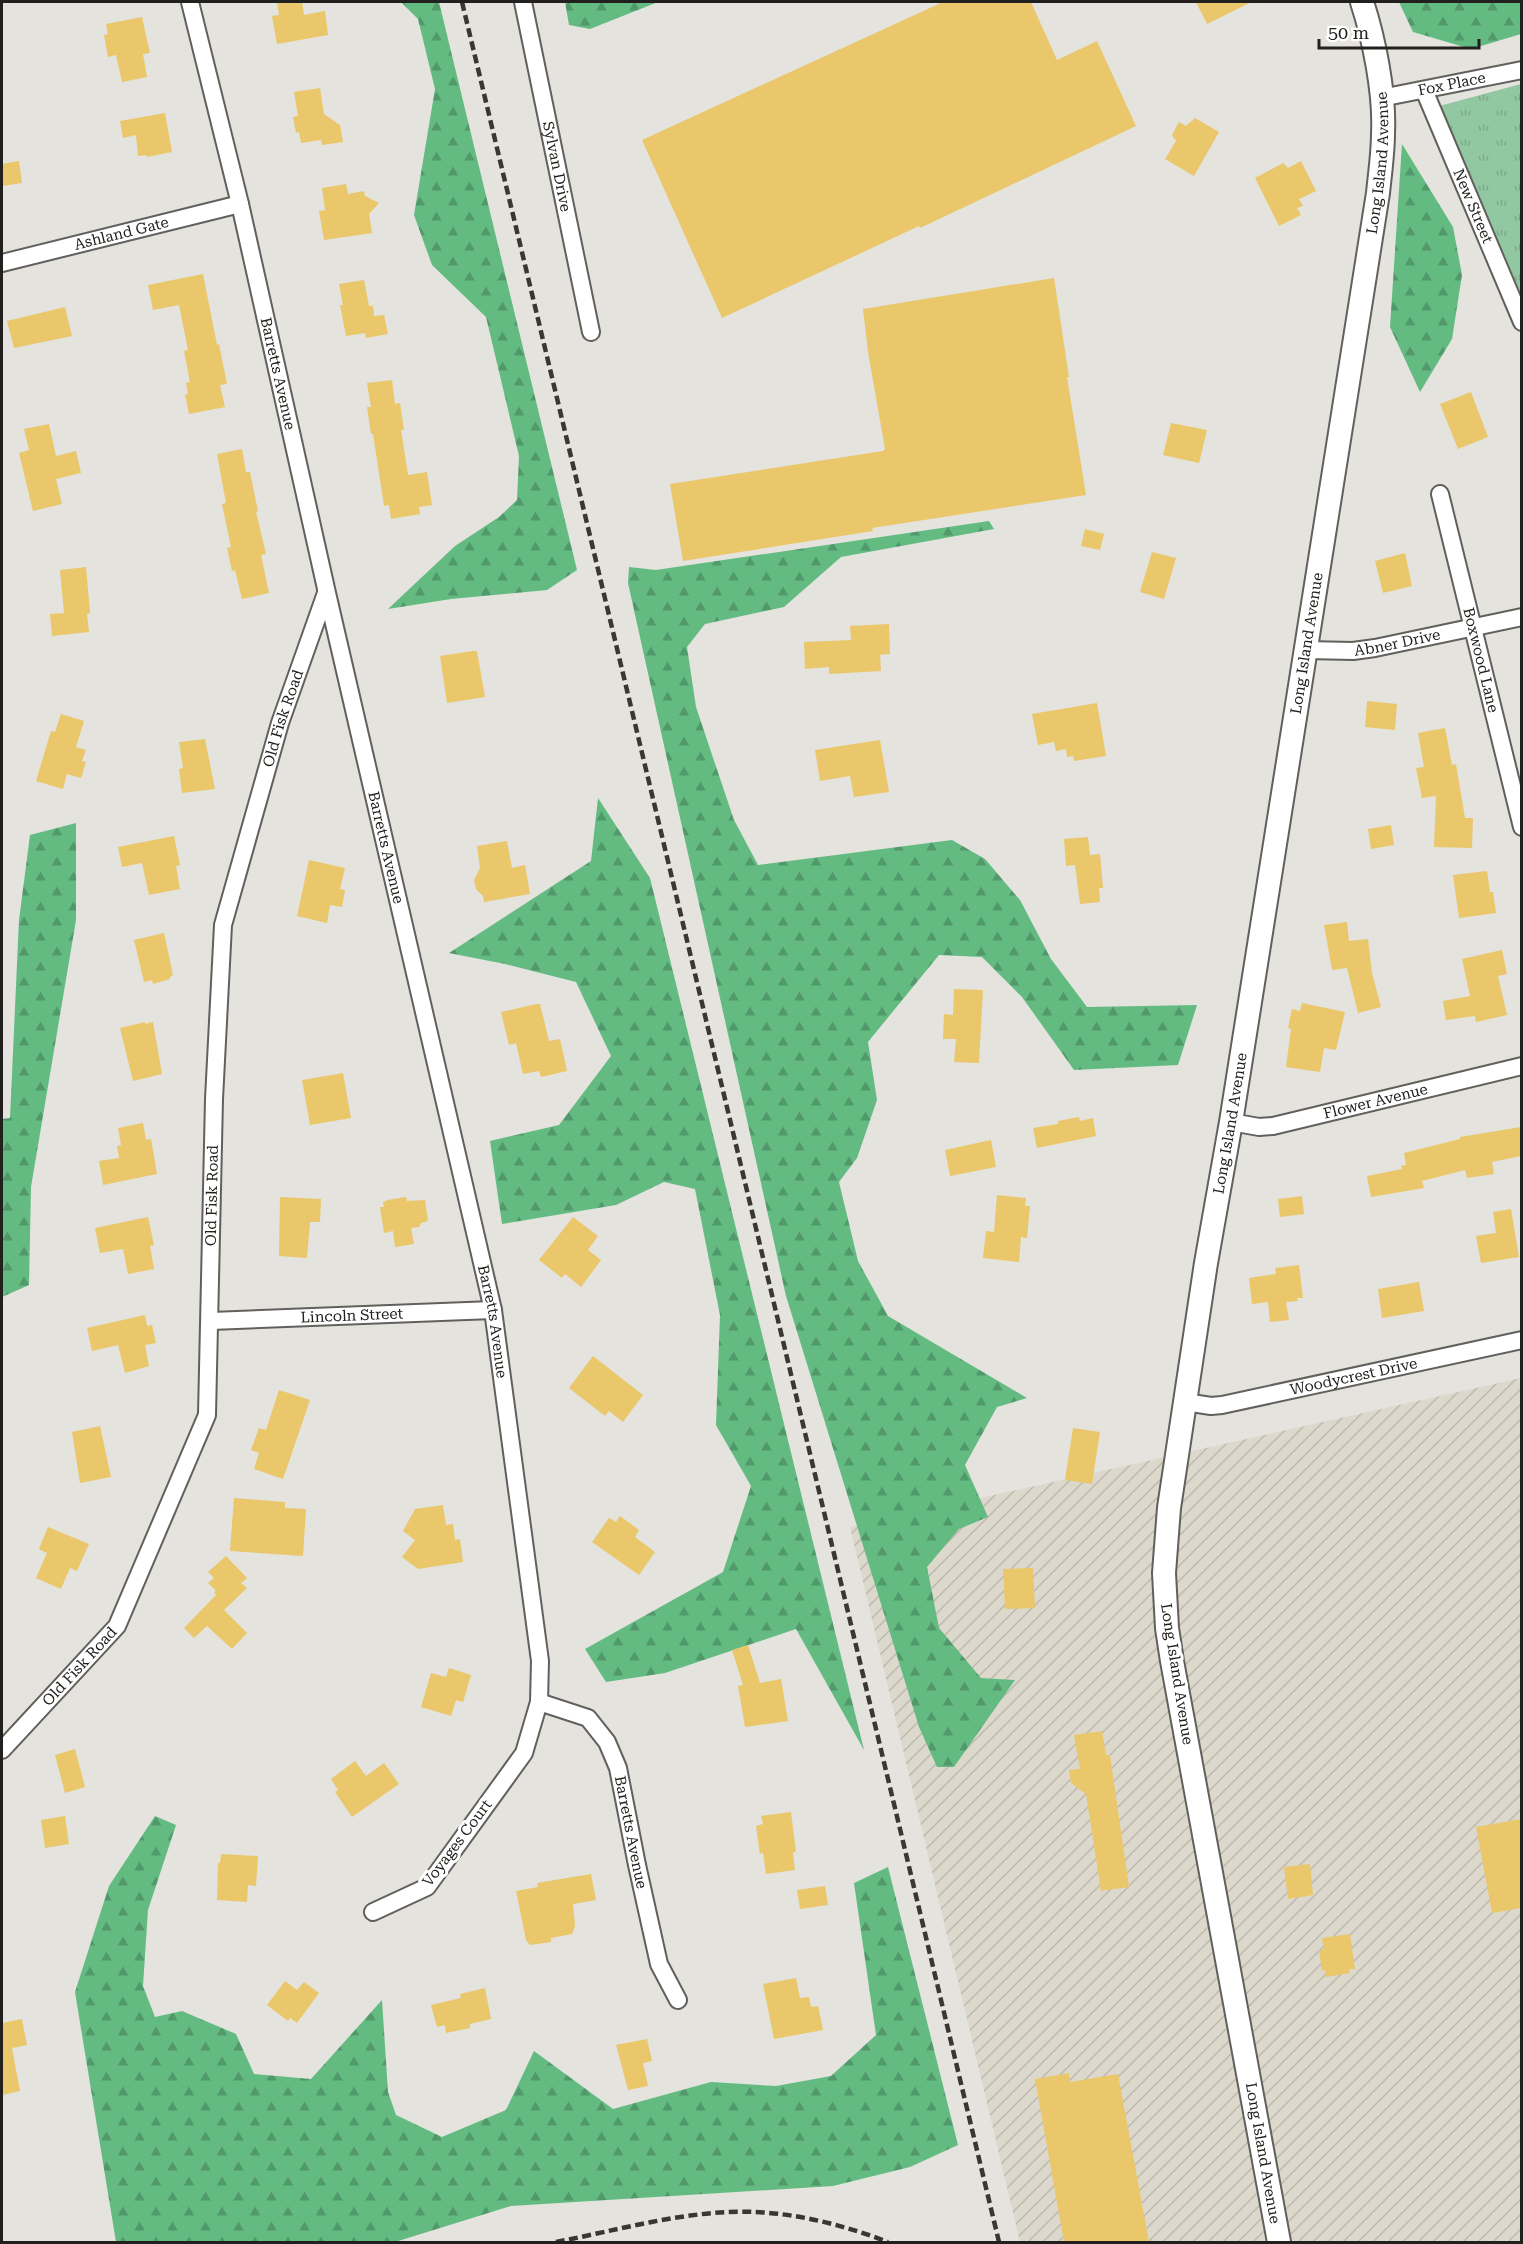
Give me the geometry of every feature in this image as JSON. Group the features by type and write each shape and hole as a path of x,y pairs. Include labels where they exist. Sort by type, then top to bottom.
{"street":[{"name":"Barretts Avenue","path":"189,2 240,204 327,593 493,1310 540,1661 539,1702 524,1753"},
{"name":"Sylvan Drive","path":"523,2 591,332"},
{"name":"Long Island Avenue","path":"1279,2242 1167,1629 1164,1573 1174,1473 1206,1263 1231,1122 1378,193 1383,131 1381,98 1372,41 1362,2"},
{"name":"Fox Place","path":"1381,98 1521,70"},
{"name":"New Street","path":"1424,90 1521,322"},
{"name":"Ashland Gate","path":"2,263 240,204"},
{"name":"Boxwood Lane","path":"1440,494 1521,827"},
{"name":"Old Fisk Road","path":"2,1750 117,1626 207,1416 211,1321 214,1099 223,925 280,723 327,593"},
{"name":"Abner Drive","path":"1306,650 1353,651 1375,648 1521,617"},
{"name":"Flower Avenue","path":"1231,1122 1259,1127 1273,1126 1521,1066"},
{"name":"Lincoln Street","path":"211,1321 493,1310"},
{"name":"Woodycrest Drive","path":"1185,1402 1211,1406 1222,1405 1521,1340"},
{"name":"Barretts Avenue","path":"539,1702 588,1718 607,1742 618,1768 659,1964 678,2000"},
{"name":"Voyages Court","path":"373,1912 427,1887 524,1753"}],"shaded area":[{"path":"1521,1378 1521,2242 1020,2242 850,1527"}],"green space":[{"path":"401,2 439,2 577,570 547,590 451,599 388,609 455,546 499,517 517,500 519,456 486,317 432,265 414,215 435,89 418,19"},
{"path":"565,2 658,2 590,29 569,25"},
{"path":"1399,2 1521,2 1521,34 1471,49 1413,32"},
{"path":"1521,84 1521,316 1432,108"},
{"path":"1402,144 1453,227 1462,275 1452,339 1420,392 1390,327"},
{"path":"989,521 994,529 841,557 784,607 705,624 687,647 696,707 734,820 758,865 952,840 985,859 1020,900 1051,959 1087,1007 1197,1005 1178,1065 1074,1070 1022,997 982,957 939,955 868,1042 877,1100 857,1158 839,1182 858,1261 888,1316 1027,1398 997,1407 965,1465 988,1517 959,1529 927,1567 939,1628 981,1678 1015,1680 954,1767 937,1767 919,1727 786,1296 628,583 629,567 656,570"},
{"path":"598,798 650,878 864,1750 796,1629 665,1673 606,1682 585,1649 723,1572 751,1486 716,1425 720,1315 695,1189 664,1182 616,1205 502,1224 490,1141 559,1125 611,1056 576,982 449,953 591,861"},
{"path":"76,823 76,920 31,1187 29,1285 2,1297 2,1119 10,1118 19,920 30,835"},
{"path":"155,1816 176,1825 148,1910 143,1986 155,2017 182,2011 236,2034 254,2074 311,2079 382,2000 388,2092 396,2115 442,2137 506,2110 534,2051 613,2109 711,2082 776,2086 831,2076 876,2035 854,1883 888,1867 958,2145 910,2167 833,2186 511,2206 395,2242 116,2242 75,1992 109,1886"}],"building":[{"path":"277,2 302,2 304,15 325,11 328,35 277,44 272,16 279,15"},
{"path":"943,2 1031,2 1057,60 1097,41 1136,126 722,318 642,140"},
{"path":"1196,2 1251,2 1207,24"},
{"path":"142,17 150,53 143,54 147,77 122,82 116,55 108,57 104,35 108,34 106,24"},
{"path":"320,88 324,114 340,125 343,142 322,145 321,140 301,143 299,132 296,133 293,117 298,116 294,92"},
{"path":"165,113 172,152 147,157 146,155 138,156 136,135 123,138 120,121"},
{"path":"1195,118 1219,132 1194,176 1165,159 1176,141 1172,135 1179,122 1186,126"},
{"path":"19,161 22,183 2,186 2,164"},
{"path":"1301,161 1316,191 1299,199 1303,206 1297,208 1301,215 1279,226 1255,178 1283,163 1288,168"},
{"path":"346,184 348,194 364,191 365,196 379,203 369,214 372,233 324,240 319,211 325,210 322,188"},
{"path":"203,274 227,384 220,385 225,407 189,414 185,395 188,394 186,383 190,382 184,351 188,350 179,305 153,310 148,285"},
{"path":"1054,278 1086,495 872,528 873,531 683,561 670,484 885,449 863,309"},
{"path":"364,280 369,306 373,306 374,316 384,315 388,334 366,338 365,333 346,336 340,305 343,305 339,284"},
{"path":"65,307 72,336 14,348 7,321"},
{"path":"392,380 395,404 400,403 404,430 401,430 408,475 427,472 432,505 419,507 420,514 391,519 389,505 384,506 373,434 371,434 367,407 371,407 367,383"},
{"path":"1471,392 1488,437 1458,449 1440,404"},
{"path":"1171,423 1207,430 1199,463 1163,455"},
{"path":"49,424 56,456 76,451 81,473 56,479 62,504 33,511 19,453 29,450 24,429"},
{"path":"242,449 246,472 250,472 258,511 256,512 266,554 261,555 269,593 242,599 227,548 231,547 222,504 226,503 217,454"},
{"path":"1085,529 1104,534 1100,550 1081,546"},
{"path":"1152,552 1176,558 1164,599 1140,592"},
{"path":"1405,553 1412,586 1383,593 1375,561"},
{"path":"86,567 90,613 87,614 89,632 52,636 50,614 64,613 60,570"},
{"path":"889,624 890,654 880,655 881,671 829,674 829,667 805,669 804,642 851,640 850,626"},
{"path":"477,651 485,697 447,703 440,656"},
{"path":"1367,701 1397,704 1395,730 1365,727"},
{"path":"1097,703 1106,756 1074,761 1073,756 1067,757 1066,749 1056,751 1054,742 1038,745 1032,714"},
{"path":"61,714 84,721 76,747 86,750 82,761 86,762 81,778 67,774 63,789 36,781 51,731 55,732"},
{"path":"1445,728 1452,765 1456,764 1465,818 1473,818 1472,848 1434,847 1436,796 1422,798 1416,768 1424,767 1418,733"},
{"path":"205,739 215,789 182,793 179,769 183,768 179,742"},
{"path":"880,740 889,792 854,797 850,776 820,781 815,750"},
{"path":"1391,825 1394,845 1371,849 1368,829"},
{"path":"174,836 180,865 176,866 180,889 149,895 142,863 122,867 118,847"},
{"path":"1088,837 1090,855 1100,854 1103,888 1099,888 1100,902 1080,904 1075,865 1066,866 1064,839"},
{"path":"507,841 512,868 525,865 530,894 484,902 483,896 476,889 474,880 480,868 477,846"},
{"path":"309,860 345,868 340,889 345,890 342,907 330,905 327,923 297,916"},
{"path":"1487,871 1496,913 1459,918 1453,875"},
{"path":"1347,922 1349,941 1368,939 1372,973 1381,1007 1358,1013 1347,968 1332,970 1324,925"},
{"path":"164,933 173,975 170,979 153,984 152,980 144,982 134,940"},
{"path":"1502,950 1507,974 1498,976 1507,1015 1476,1022 1475,1016 1446,1020 1443,1001 1470,996 1462,959"},
{"path":"954,989 983,990 979,1063 954,1062 956,1039 943,1039 944,1014 953,1015"},
{"path":"1302,1003 1345,1012 1336,1050 1324,1048 1320,1072 1286,1067 1291,1029 1288,1028 1292,1009 1300,1011"},
{"path":"540,1004 549,1041 560,1039 567,1071 541,1077 539,1071 523,1074 516,1043 509,1045 501,1012"},
{"path":"145,1022 145,1024 153,1022 162,1074 133,1081 120,1028"},
{"path":"343,1073 351,1118 310,1125 302,1080"},
{"path":"1079,1117 1080,1121 1093,1118 1096,1136 1037,1148 1033,1128 1058,1124 1058,1121"},
{"path":"143,1123 146,1140 151,1139 157,1174 103,1185 99,1161 119,1158 117,1146 121,1145 118,1128"},
{"path":"1521,1127 1521,1156 1492,1162 1494,1174 1467,1178 1465,1170 1422,1181 1424,1188 1371,1197 1367,1176 1402,1169 1401,1166 1406,1165 1404,1153 1460,1139 1460,1137"},
{"path":"991,1140 996,1167 950,1176 945,1150"},
{"path":"997,1195 1026,1198 1025,1206 1030,1206 1027,1238 1021,1237 1019,1262 983,1258 986,1231 994,1232"},
{"path":"1302,1196 1304,1214 1280,1217 1278,1199"},
{"path":"280,1197 321,1199 320,1222 310,1222 307,1258 279,1256"},
{"path":"406,1197 407,1201 425,1200 428,1221 421,1223 419,1227 411,1228 414,1244 395,1247 393,1231 384,1233 380,1207 384,1207 383,1202 388,1200"},
{"path":"1511,1209 1519,1257 1481,1263 1476,1236 1496,1233 1493,1212"},
{"path":"148,1217 154,1245 150,1246 154,1269 128,1274 123,1249 100,1253 95,1228"},
{"path":"573,1217 598,1236 588,1250 601,1260 581,1287 565,1274 562,1278 539,1260"},
{"path":"1299,1265 1303,1298 1286,1302 1289,1320 1270,1322 1268,1302 1252,1304 1249,1278 1276,1274 1275,1268"},
{"path":"1419,1282 1424,1311 1382,1318 1378,1289"},
{"path":"145,1315 147,1326 152,1325 156,1343 145,1345 149,1366 125,1373 118,1345 92,1351 87,1328"},
{"path":"593,1356 643,1395 623,1422 609,1411 605,1416 569,1388"},
{"path":"279,1390 310,1400 283,1479 254,1469 259,1453 251,1450 259,1428 266,1430"},
{"path":"100,1426 111,1477 80,1483 72,1432"},
{"path":"1073,1428 1100,1432 1092,1484 1065,1480"},
{"path":"234,1498 285,1502 285,1508 306,1509 303,1556 230,1551"},
{"path":"443,1505 446,1525 453,1524 455,1540 460,1539 463,1562 418,1569 402,1557 415,1540 403,1531 415,1509"},
{"path":"620,1516 639,1530 635,1537 655,1552 639,1575 592,1542 609,1518 616,1522"},
{"path":"48,1527 89,1544 77,1571 70,1568 61,1589 36,1578 47,1553 39,1549"},
{"path":"226,1556 247,1578 241,1583 247,1588 224,1610 247,1633 232,1649 207,1626 194,1638 184,1628 216,1595 214,1592 216,1591 208,1583 214,1578 208,1572"},
{"path":"1033,1568 1035,1608 1005,1609 1003,1569"},
{"path":"748,1645 760,1683 781,1679 788,1721 745,1727 738,1686 743,1685 732,1650"},
{"path":"449,1668 471,1675 463,1702 456,1700 451,1716 421,1707 431,1673 446,1677"},
{"path":"1102,1731 1106,1755 1110,1755 1129,1887 1101,1891 1086,1794 1071,1783 1069,1770 1080,1769 1074,1735"},
{"path":"75,1749 85,1787 65,1793 55,1755"},
{"path":"355,1761 366,1776 384,1763 399,1784 352,1817 335,1792 338,1790 331,1779"},
{"path":"791,1812 796,1852 793,1852 795,1870 766,1874 756,1826 763,1824 761,1816"},
{"path":"65,1816 69,1844 45,1848 41,1820"},
{"path":"1521,1819 1521,1908 1492,1913 1476,1827"},
{"path":"221,1854 258,1856 256,1886 248,1885 247,1902 217,1900 218,1863 220,1863"},
{"path":"1310,1864 1313,1895 1288,1899 1284,1867"},
{"path":"591,1874 596,1900 573,1904 575,1926 572,1934 551,1938 551,1942 530,1945 526,1940 516,1891 538,1887 537,1883"},
{"path":"825,1886 828,1905 800,1909 797,1890"},
{"path":"1350,1934 1355,1969 1349,1969 1350,1973 1326,1977 1325,1970 1322,1971 1319,1950 1324,1950 1322,1938"},
{"path":"796,1978 800,1998 809,1997 811,2007 818,2006 823,2030 774,2039 763,1984"},
{"path":"285,1981 297,1990 304,1982 319,1993 297,2023 290,2018 288,2021 267,2005"},
{"path":"485,1988 491,2019 470,2024 470,2028 446,2033 445,2025 437,2027 431,2005 461,1998 460,1994"},
{"path":"22,2019 27,2045 12,2048 20,2091 2,2095 2,2023"},
{"path":"647,2039 652,2061 643,2063 648,2086 628,2090 616,2045"},
{"path":"1069,2073 1070,2082 1118,2074 1149,2242 1064,2242 1035,2079"}],"railway":[{"path":"462,2 999,2242"},
{"path":"556,2242 655,2221 730,2212 772,2213 806,2218 840,2226 888,2242"}]}
